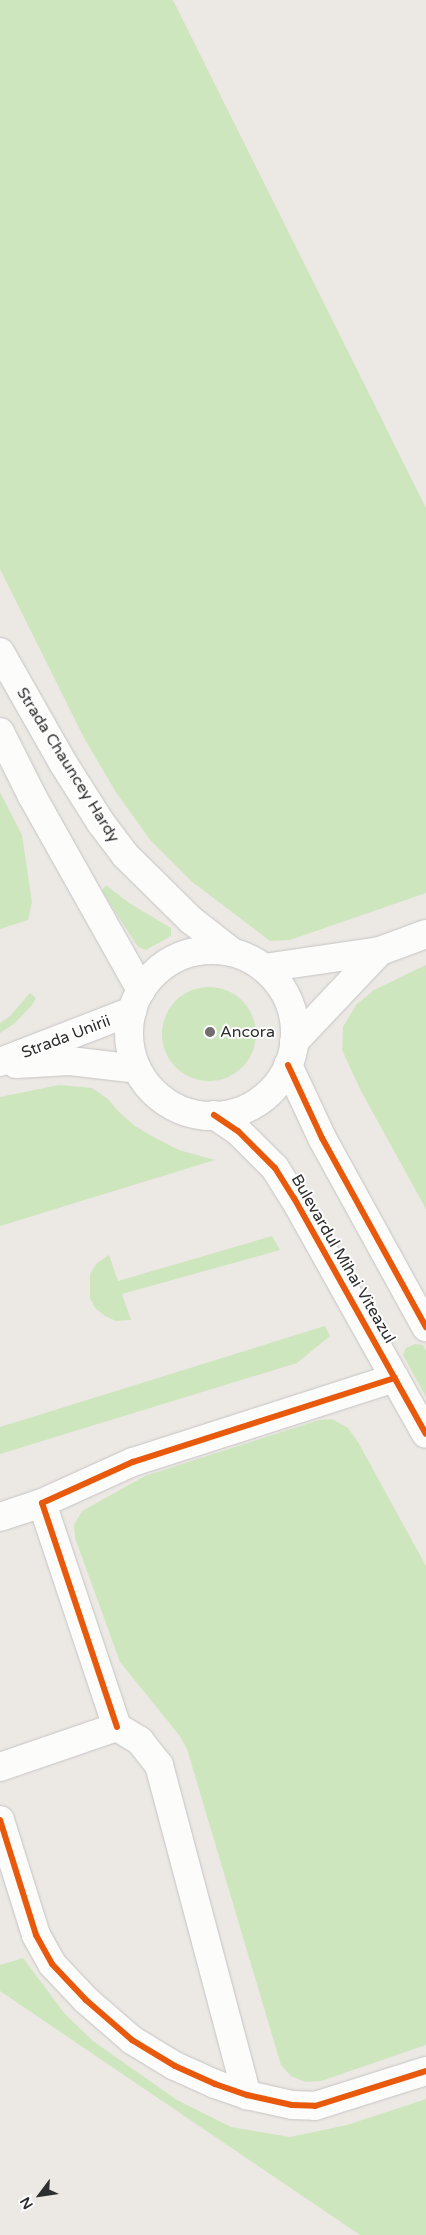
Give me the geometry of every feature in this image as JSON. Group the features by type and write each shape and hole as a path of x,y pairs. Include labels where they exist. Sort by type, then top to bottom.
{"street":[{"name":"Strada Chauncey Hardy","path":"0,652 63,763 101,823 125,855 192,920 232,952"},
{"path":"0,732 136,1000"},
{"path":"264,968 380,951 426,934"},
{"path":"380,951 291,1053 276,1085 259,1101 237,1111 214,1116 190,1113 169,1103 151,1088 137,1069 129,1035 136,1000 155,971 180,956 209,950 232,952 244,956 264,968 280,985 286,996 293,1018 291,1053 322,1138 426,1327"},
{"name":"Strada Unirii","path":"0,1064 136,1000"},
{"name":"Strada Unirii","path":"0,1064 70,1061 137,1069"},
{"name":"Bulevardul Mihai Viteazul","path":"214,1116 238,1131 275,1168 294,1198 426,1434"},
{"path":"0,1517 42,1503 133,1462 395,1378"},
{"path":"42,1503 117,1728 140,1741 159,1765 247,2095"},
{"path":"0,1767 117,1728"},
{"path":"0,1820 36,1935 52,1964 86,2000 132,2040 175,2066 215,2084 247,2095 286,2104 315,2106 426,2071"}],"green space":[{"path":"0,0 173,0 426,508 426,893 290,940 270,941 191,881 151,841 117,794 83,736 0,569"},
{"path":"0,792 22,835 32,902 28,920 0,929"},
{"path":"106,885 129,903 171,928 171,936 146,950 138,947 102,891"},
{"path":"426,965 426,1209 361,1091 342,1050 343,1027 356,1005 374,990"},
{"path":"209,987 227,990 242,1001 253,1016 256,1034 253,1052 242,1067 227,1078 209,1081 191,1078 176,1067 165,1052 162,1034 165,1016 176,1001 191,990"},
{"path":"30,993 36,998 32,1005 15,1023 0,1033 0,1023 10,1016"},
{"path":"59,1085 92,1088 108,1099 135,1126 157,1139 179,1150 215,1160 0,1226 0,1097"},
{"path":"272,1236 280,1250 122,1294 131,1320 116,1321 105,1316 95,1308 90,1298 90,1274 96,1264 109,1255 118,1281"},
{"path":"325,1326 330,1336 297,1363 0,1454 0,1427"},
{"path":"415,1344 423,1345 426,1351 426,1397 403,1355 406,1348"},
{"path":"332,1419 348,1428 358,1442 426,1566 426,2045 321,2081 305,2082 291,2076 281,2065 187,1749 179,1735 120,1662 75,1538 74,1525 82,1511 145,1476 319,1420"},
{"path":"23,1958 65,2014 93,2041 177,2100 231,2127 290,2137 347,2125 426,2099 426,2235 360,2235 0,1991 0,1965"}],"cycle path":[{"path":"288,1065 322,1138 426,1327"},
{"path":"214,1115 238,1131 275,1168 294,1198 426,1434"},
{"path":"117,1727 42,1503 133,1462 395,1378"},
{"path":"0,1820 36,1935 52,1964 86,2000 132,2040 175,2066 215,2084 247,2095 292,2105 315,2106 426,2071"}],"place":[{"name":"Ancora","path":"210,1032"}]}
